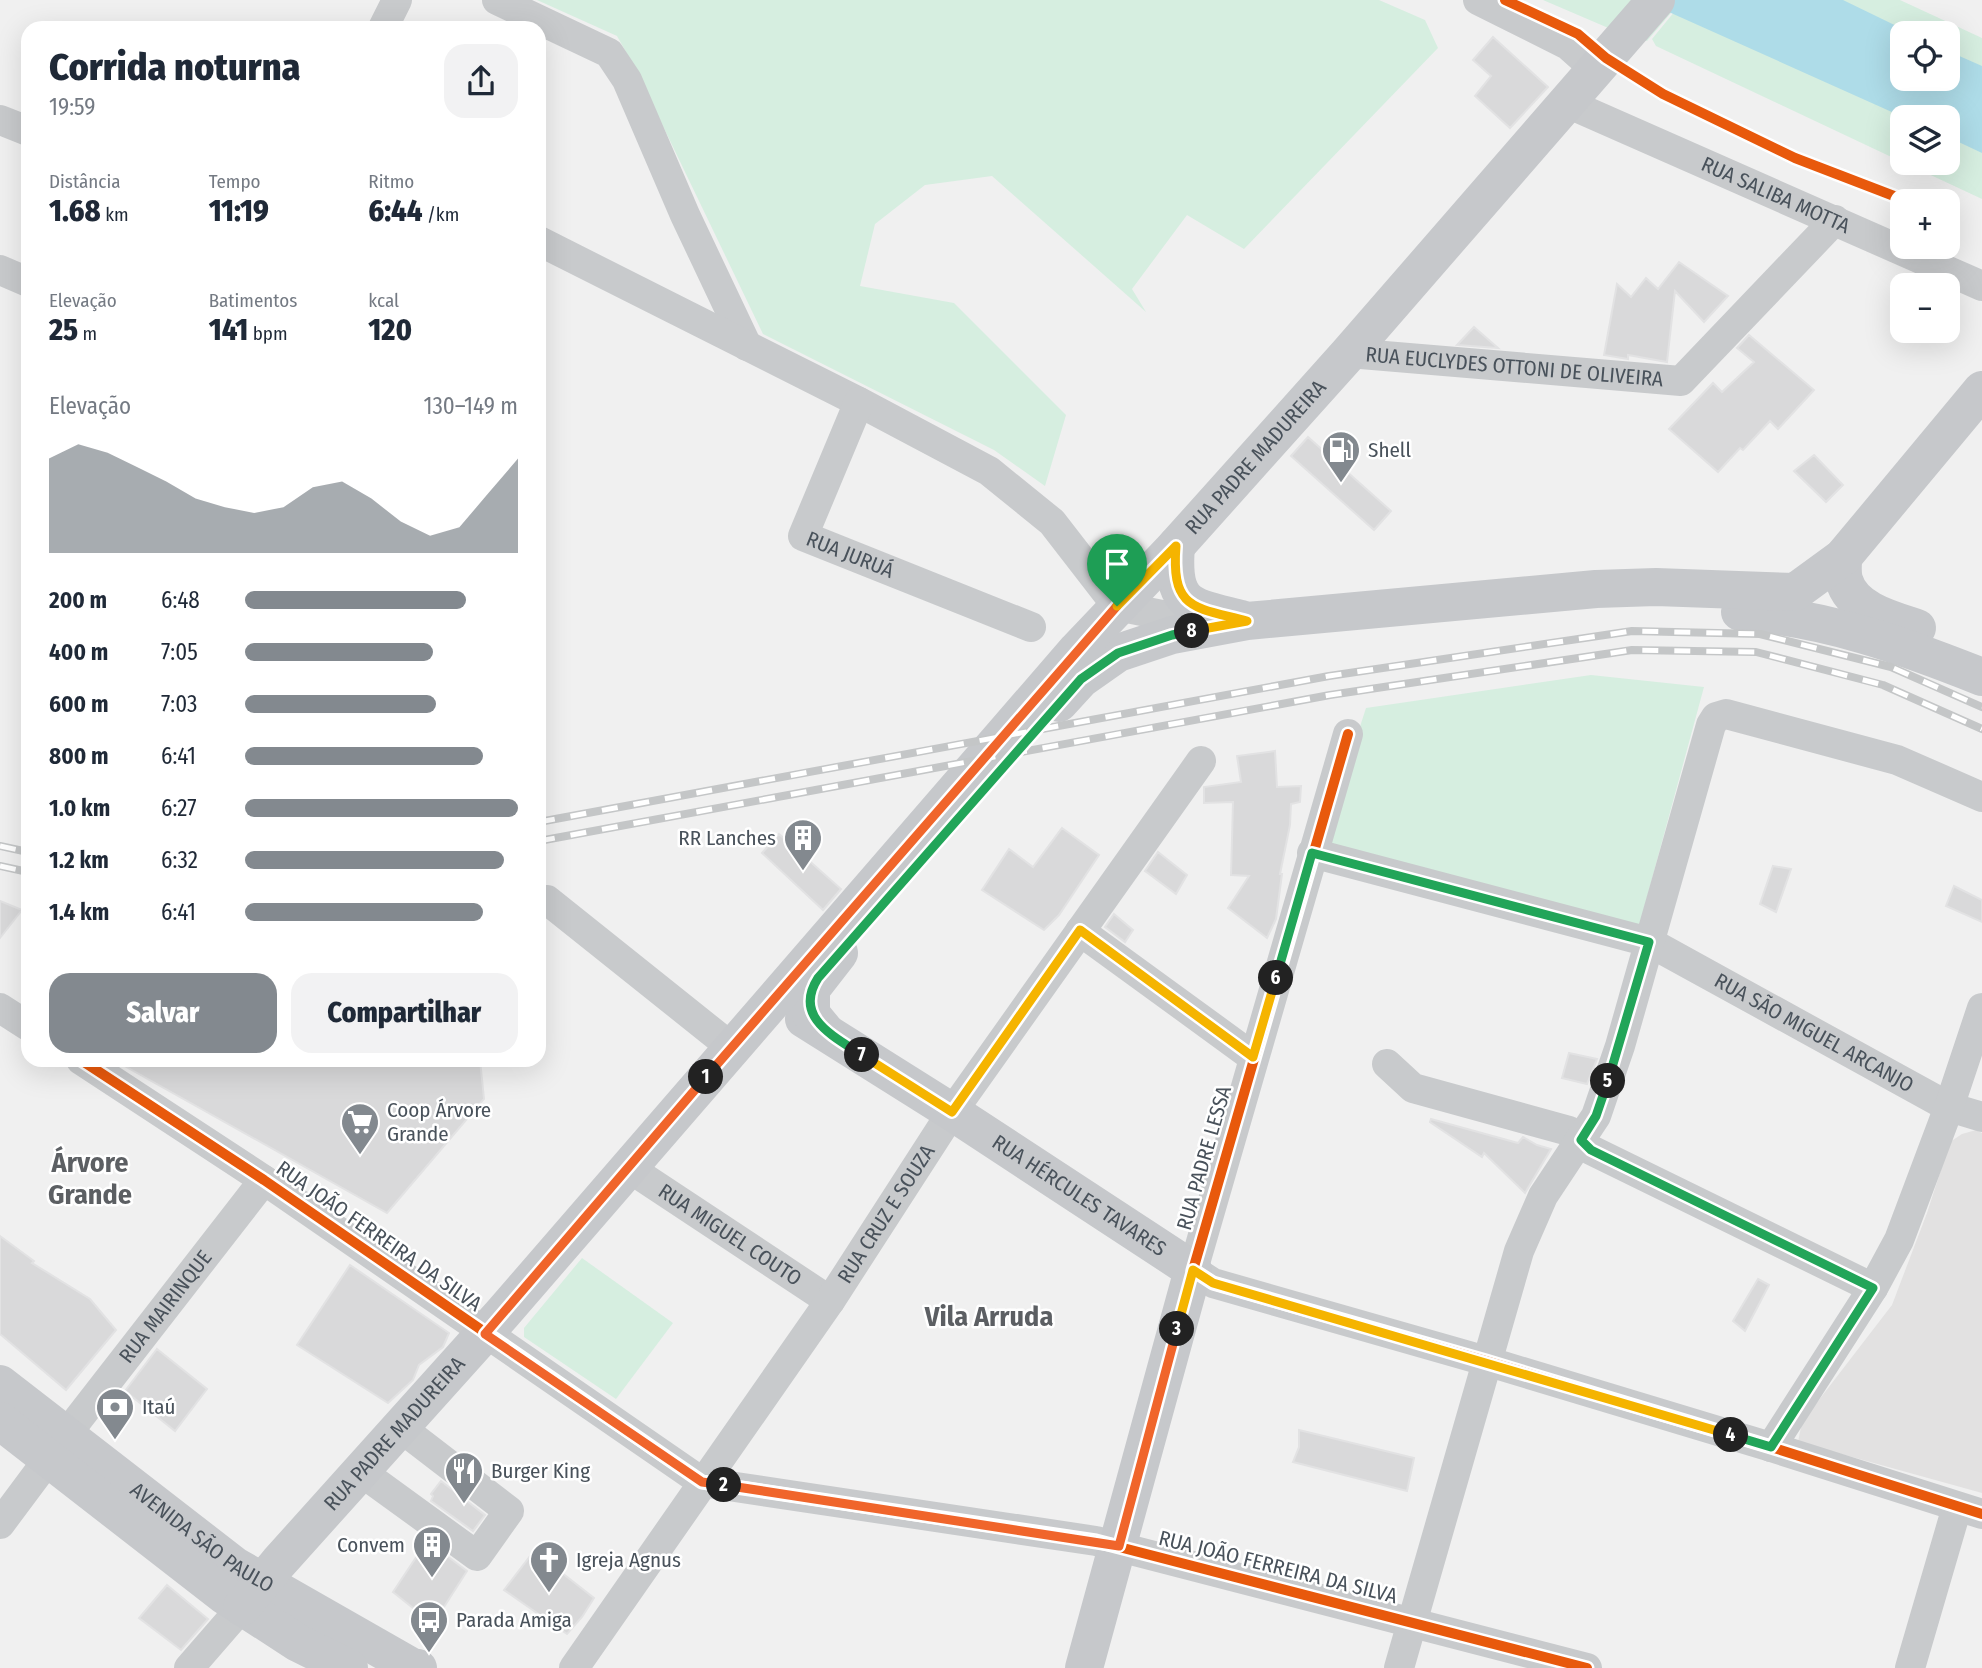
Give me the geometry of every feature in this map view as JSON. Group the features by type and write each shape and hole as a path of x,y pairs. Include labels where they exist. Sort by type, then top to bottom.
{"main road":[{"name":"RUA PADRE MADUREIRA","path":"252,1595 485,1334 757,1017 1117,606 1176,546 1349,352 1656,0"},
{"path":"825,1031 811,1014 811,989 818,978 1081,679 1118,653 1172,635 1247,621 1596,589 1656,587 1794,593 1843,557 1982,390"},
{"path":"1176,546 1176,579 1185,601 1198,608 1247,621"},
{"path":"1843,557 1844,582 1854,598 1881,617 1982,652"},
{"path":"1553,595 1650,609 1767,614 1867,634 1916,650 1982,677"},
{"name":"RUA HÉRCULES TAVARES","path":"757,1017 777,1014 801,1017 1193,1270"},
{"name":"RUA PADRE LESSA","path":"1084,1668 1193,1270"},
{"name":"AVENIDA SÃO PAULO","path":"0,1384 57,1447"},
{"name":"AVENIDA SÃO PAULO","path":"0,1421 57,1447 234,1566 252,1595 298,1643 349,1668"},
{"name":"AVENIDA SÃO PAULO","path":"252,1595 418,1668"}],"street":[{"path":"386,21 397,0"},
{"path":"497,0 541,21"},
{"path":"1478,0 1601,64"},
{"path":"546,23 609,53 626,80 685,215 747,346"},
{"name":"RUA SALIBA MOTTA","path":"1567,103 1982,286"},
{"path":"0,120 21,128"},
{"name":"RUA EUCLYDES OTTONI DE OLIVEIRA","path":"1349,352 1681,381 1835,220"},
{"path":"546,245 859,402 989,471 1052,522 1117,606 1167,616 1247,621"},
{"path":"0,270 21,279"},
{"name":"RUA JURUÁ","path":"859,402 803,536 1031,627"},
{"path":"1399,1668 1519,1251 1544,1196 1596,1116 1620,1046 1711,725 1716,717 1726,714 1898,760 1982,797"},
{"name":"RUA PADRE LESSA","path":"1193,1270 1348,734"},
{"name":"RUA CRUZ E SOUZA","path":"574,1668 830,1301 952,1112 1201,761"},
{"name":"RUA SÃO MIGUEL ARCANJO","path":"1312,853 1649,942 1949,1107 1982,1117"},
{"path":"547,900 732,1047"},
{"path":"1080,930 1253,1057"},
{"path":"0,1008 21,1022"},
{"path":"1771,1447 1873,1288 1899,1240 1949,1107 1982,1008"},
{"path":"1387,1064 1413,1088 1569,1131 1591,1150 1873,1288"},
{"name":"RUA JOÃO FERREIRA DA SILVA","path":"92,1067 264,1180 702,1482 1119,1546 1587,1668"},
{"name":"RUA MIGUEL COUTO","path":"629,1168 830,1301"},
{"name":"RUA MAIRINQUE","path":"0,1524 264,1180"},
{"name":"RUA HÉRCULES TAVARES","path":"1193,1270 1213,1283 1486,1361 1969,1510"},
{"path":"360,1471 477,1556 509,1511 401,1428"},
{"path":"1910,1668 1969,1510"},
{"path":"189,1668 252,1595"}],"shaded area":[{"path":"1976,1130 1982,1133 1982,1493 1798,1442 1802,1422 1892,1305 1927,1213 1950,1142 1962,1134"}],"green space":[{"path":"537,0 1379,0 1425,20 1438,48 1244,249 1187,215 1132,289 1146,312 992,176 925,185 875,224 860,286 954,303 1066,415 1045,486 994,450 763,334 617,36"},
{"path":"1543,0 1682,0 1647,41 1613,30"},
{"path":"1684,0 1900,0 1945,21 1890,21 1890,91 1960,91 1960,28 1982,38 1982,199 1931,175 1960,175 1960,105 1890,105 1890,156 1656,46 1652,39"},
{"path":"1591,675 1704,687 1637,934 1325,846 1366,708"},
{"path":"582,1258 673,1323 616,1399 524,1337 524,1328"}],"water":[{"path":"1642,0 1843,0 1890,23 1890,91 1960,91 1960,56 1982,66 1982,153 1960,143 1960,105 1890,105 1890,111"}],"building":[{"path":"1493,37 1548,87 1510,128 1475,96 1491,76 1473,60"},
{"path":"1679,262 1728,296 1704,322 1675,291 1667,362 1628,355 1628,359 1604,355 1617,284 1631,297 1646,278 1658,289"},
{"path":"1474,327 1498,348 1457,345"},
{"path":"1749,335 1814,390 1778,429 1770,421 1718,472 1669,429 1713,383 1722,392 1754,362 1737,348"},
{"name":"Shell","path":"1308,437 1391,511 1374,530 1291,456"},
{"path":"1814,455 1843,485 1826,502 1794,471"},
{"path":"1275,751 1277,787 1301,786 1300,802 1291,804 1276,919 1267,938 1228,908 1249,876 1231,875 1233,802 1204,803 1204,787 1241,782 1237,756"},
{"path":"1062,828 1099,855 1059,915 1044,930 982,890 1009,849 1033,867"},
{"name":"RR Lanches","path":"779,834 841,889 823,910 762,853"},
{"path":"1158,852 1187,875 1176,894 1145,871"},
{"path":"1773,866 1791,869 1776,912 1760,904"},
{"path":"1954,886 1982,900 1982,922 1946,906"},
{"path":"0,901 21,911 0,938"},
{"path":"1114,914 1133,930 1125,942 1105,927"},
{"path":"1569,1053 1597,1059 1587,1084 1562,1078"},
{"name":"Coop Árvore Grande","path":"126,1067 481,1067 484,1099 387,1213"},
{"path":"1431,1119 1518,1143 1523,1137 1551,1149 1525,1193 1484,1153 1482,1157 1430,1122"},
{"path":"0,1236 34,1261 32,1263 90,1299 116,1330 66,1390 0,1334"},
{"path":"350,1265 449,1333 443,1347 419,1365 413,1380 388,1403 297,1345"},
{"path":"1758,1279 1769,1285 1745,1331 1733,1321"},
{"path":"157,1349 207,1389 175,1431 125,1391"},
{"path":"1299,1430 1414,1458 1407,1491 1293,1462 1299,1447"},
{"path":"441,1481 485,1515 473,1531 431,1501 431,1494"},
{"name":"Convem","path":"427,1541 467,1571 433,1624 393,1592"},
{"name":"Igreja Agnus","path":"534,1551 594,1598 567,1634 504,1590"},
{"path":"167,1585 208,1619 181,1650 139,1618"}],"railway":[{"path":"546,821 1329,676 1632,631 1760,634 1891,667 1982,707"},
{"path":"546,840 1330,695 1632,650 1756,652 1883,685 1982,729"},
{"path":"0,846 21,850"},
{"path":"0,866 21,870"}],"cycle path":[{"path":"1505,0 1578,34 1606,58 1663,94 1795,158 1890,194"},
{"path":"1348,734 1193,1270 1213,1283 1486,1361 1982,1514"},
{"path":"92,1067 264,1180 702,1482 1096,1541 1587,1668"}],"place":[{"name":"Shell","path":"1341,484"},
{"name":"RR Lanches","path":"803,872"},
{"name":"Coop Árvore Grande","path":"360,1156"},
{"name":"Itaú","path":"115,1441"},
{"name":"Burger King","path":"464,1505"},
{"name":"Convem","path":"432,1579"},
{"name":"Igreja Agnus","path":"549,1594"},
{"name":"Parada Amiga","path":"429,1654"}],"district":[{"name":"Árvore Grande","path":"90,1178"},
{"name":"Vila Arruda","path":"989,1316"}],"route":[{"path":"1176,546 1176,579 1185,601 1198,608 1247,621 1172,635 1118,653 1081,679 818,978 811,989 811,1014 825,1031 952,1112 1080,930 1253,1057 1312,853 1649,942 1620,1046 1596,1116 1581,1140 1591,1150 1873,1288 1771,1447 1486,1361 1213,1283 1193,1270 1119,1546 702,1482 485,1334 821,943 1117,606 1176,546"}]}
